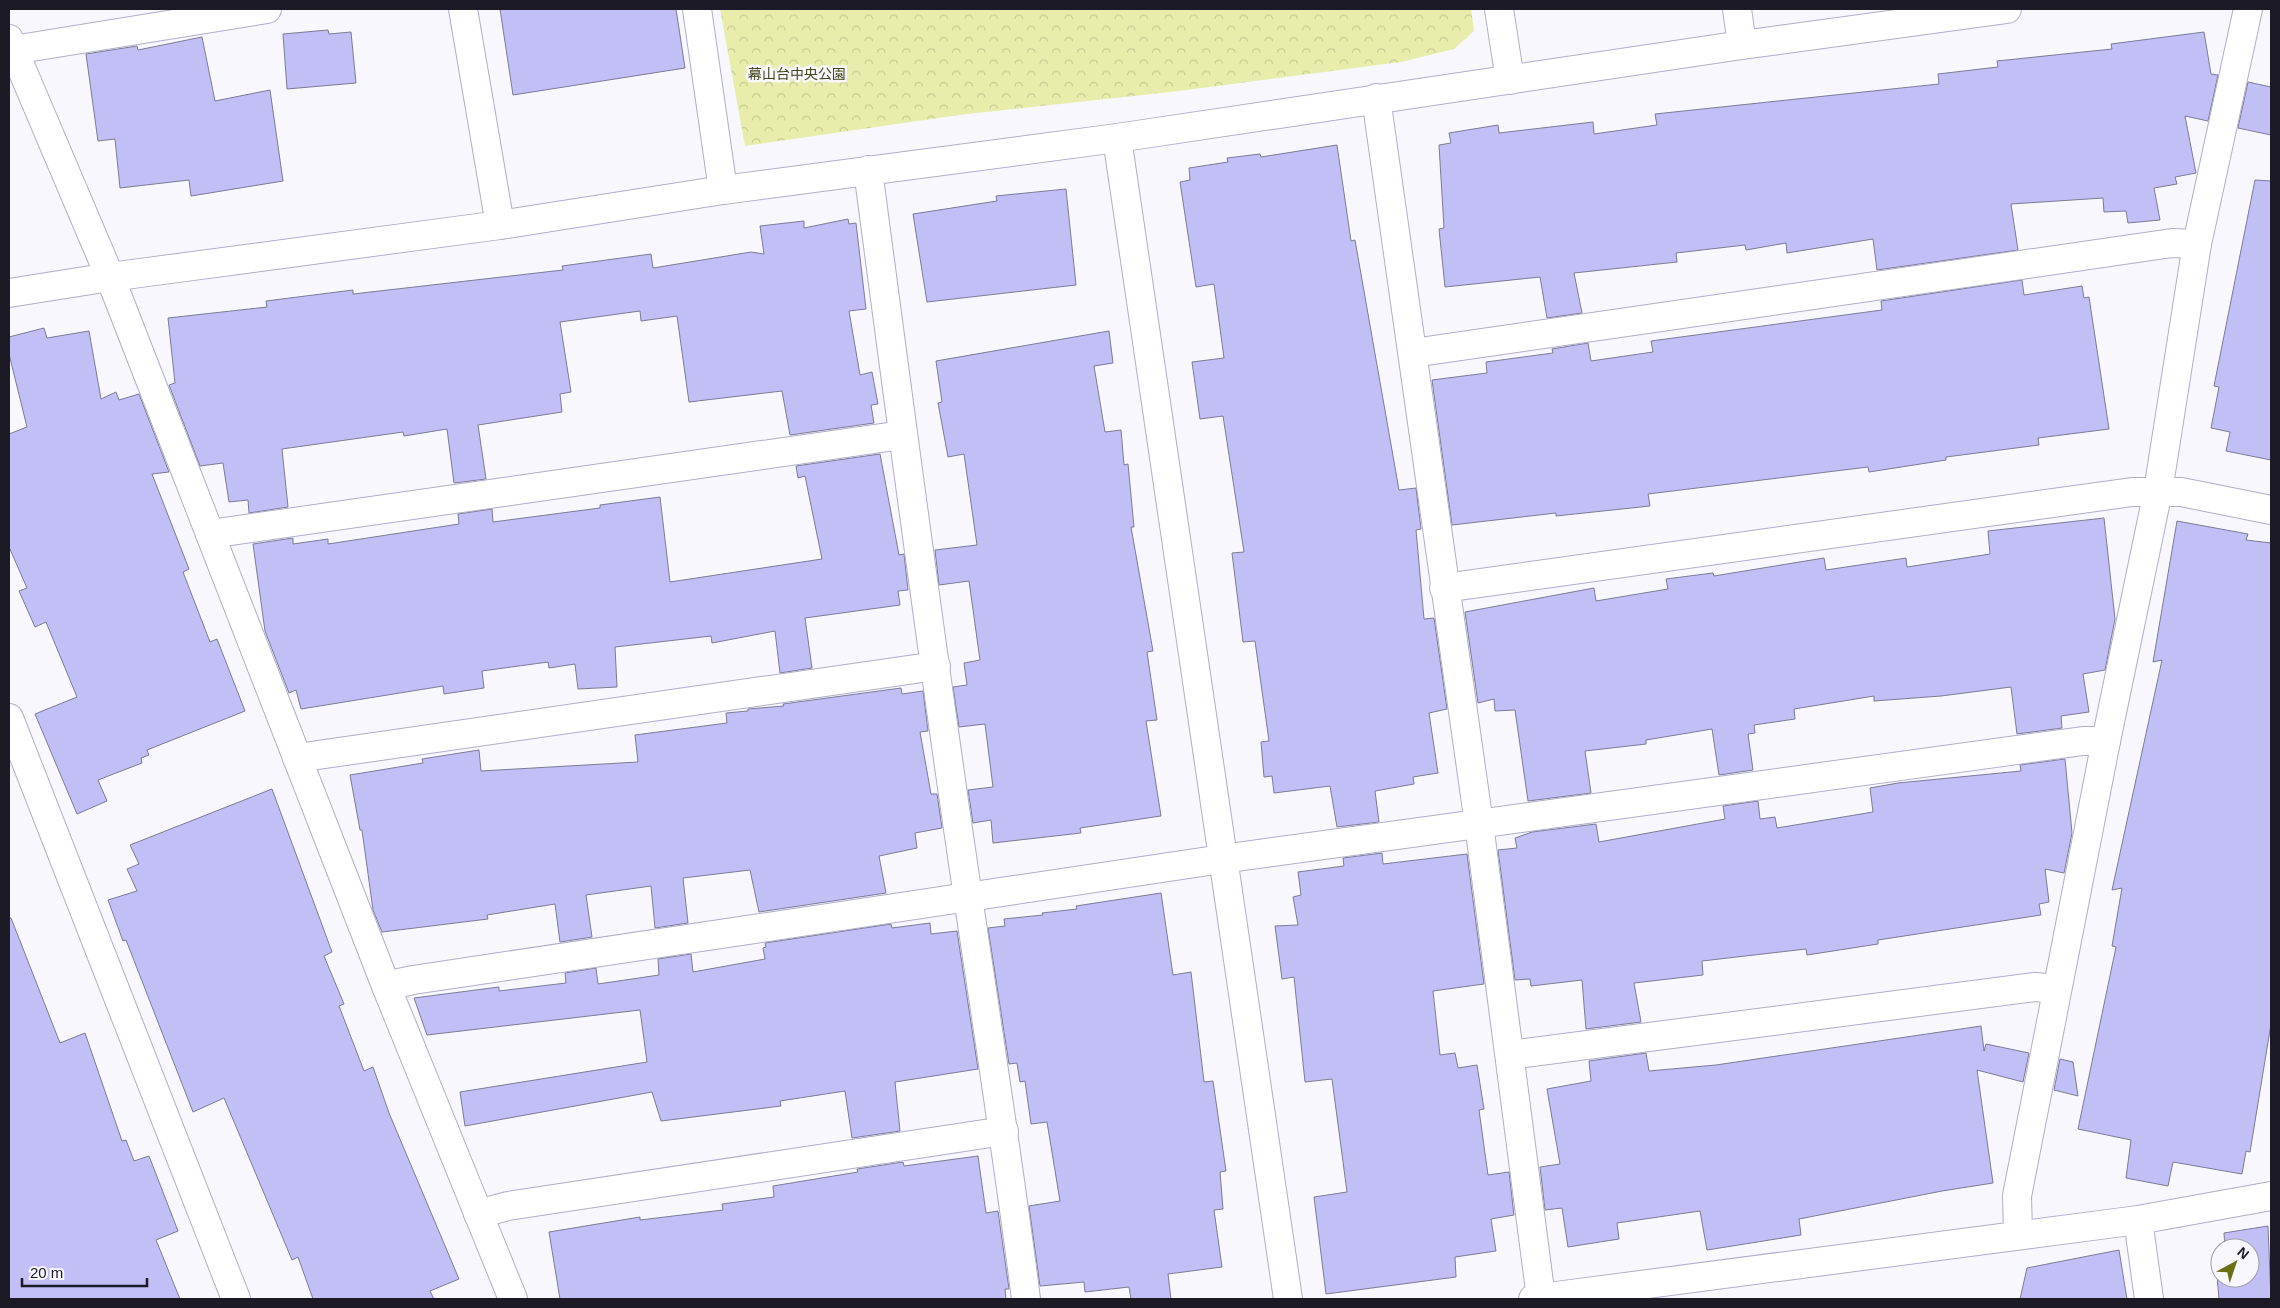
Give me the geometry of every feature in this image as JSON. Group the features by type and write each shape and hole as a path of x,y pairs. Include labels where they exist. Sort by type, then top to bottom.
{"street":[{"path":"266,9 11,45 110,277 386,986 512,1299"},
{"path":"463,9 500,225"},
{"path":"698,9 723,190"},
{"path":"1499,9 1510,80"},
{"path":"1736,9 1742,45"},
{"path":"9,293 110,277 500,225 723,190 1117,138 1376,98 2007,9"},
{"path":"2018,1235 2017,1196 2106,741 2158,491 2197,244 2248,9"},
{"path":"1376,98 1510,1055 1537,1299 2138,1220 2271,1196"},
{"path":"1117,138 1288,1299"},
{"path":"868,170 902,435 968,896 1004,1130 1026,1299"},
{"path":"1413,353 2172,242 2197,244"},
{"path":"210,534 902,435"},
{"path":"1444,588 2132,492 2181,492 2271,510"},
{"path":"297,758 936,666"},
{"path":"9,718 236,1299"},
{"path":"386,986 413,980 1222,859 2083,741 2106,741"},
{"path":"1510,1055 2035,987 2057,989"},
{"path":"478,1214 508,1206 1004,1130"},
{"path":"2138,1220 2149,1299"}],"green space":[{"name":"幕山台中央公園","path":"720,9 1471,9 1474,31 1454,49 1401,62 1179,91 959,115 745,146"}],"building":[{"path":"500,9 676,9 685,68 513,95"},
{"path":"328,30 329,34 351,32 356,83 287,89 283,34"},
{"path":"2204,32 2211,74 2218,75 2208,121 2185,116 2196,173 2175,177 2177,184 2154,188 2160,220 2128,223 2126,211 2104,212 2103,198 2011,204 2018,250 1877,270 1873,239 1787,253 1786,243 1746,250 1745,245 1676,253 1677,262 1574,273 1582,313 1547,318 1540,277 1445,287 1439,229 1444,228 1439,145 1451,143 1449,133 1498,125 1499,133 1593,122 1594,134 1657,125 1655,114 1939,84 1938,74 1998,67 1997,61 2112,49 2111,44"},
{"path":"202,37 215,101 270,90 283,181 191,196 189,180 120,188 115,139 98,141 86,54 137,46 138,50"},
{"path":"2248,82 2271,87 2271,135 2238,128"},
{"path":"1337,145 1351,241 1355,240 1399,490 1416,488 1421,529 1416,530 1424,619 1434,618 1447,709 1429,713 1438,773 1413,777 1414,784 1375,791 1379,822 1337,827 1330,786 1274,793 1272,776 1264,777 1261,742 1269,741 1255,641 1243,642 1232,553 1244,552 1223,416 1200,419 1192,362 1224,358 1214,284 1196,287 1180,182 1190,180 1189,168 1228,162 1227,158 1260,154 1261,157"},
{"path":"2255,180 2271,181 2271,460 2226,451 2230,432 2211,428 2219,387 2214,386"},
{"path":"1066,189 1076,285 927,302 913,214 997,201 996,196"},
{"path":"848,219 849,224 856,223 866,309 849,311 860,375 872,372 878,404 871,405 874,423 790,435 782,391 689,402 677,316 641,321 640,311 560,322 571,392 560,394 562,412 478,425 486,479 454,483 447,429 404,436 403,432 282,449 288,507 249,513 248,500 229,502 223,463 200,466 169,385 175,383 168,318 267,307 266,301 353,290 353,294 563,270 562,266 651,254 653,268 751,252 764,254 760,226 804,221 804,228"},
{"path":"2022,280 2024,295 2082,286 2084,298 2089,297 2109,429 2038,438 2039,445 1946,457 1946,460 1869,472 1868,467 1648,494 1650,506 1556,516 1556,513 1452,525 1432,380 1487,373 1486,362 1553,353 1552,349 1588,343 1591,361 1653,352 1651,341 1882,310 1881,301"},
{"path":"44,328 47,338 89,331 101,399 116,392 119,400 139,394 169,472 152,474 189,569 183,572 210,642 217,639 245,711 147,750 149,755 141,758 142,763 98,780 107,801 77,814 35,714 77,697 46,622 35,627 19,591 27,588 9,547 9,434 27,427 9,354 9,337"},
{"path":"1109,331 1113,363 1094,366 1105,432 1121,430 1124,465 1128,464 1134,527 1131,527 1153,651 1147,652 1157,720 1146,721 1161,816 1080,828 1081,833 993,843 991,820 973,823 968,790 993,787 985,724 959,727 953,687 967,685 964,663 980,660 969,581 939,585 935,550 977,545 964,454 948,457 938,403 942,402 936,361"},
{"path":"880,454 899,555 904,554 908,590 898,591 900,605 805,618 812,668 780,673 775,631 712,643 711,636 615,647 617,687 578,689 575,664 549,668 548,662 482,671 484,688 444,694 443,686 301,709 296,690 289,693 265,631 253,544 293,538 293,544 328,539 328,544 459,524 458,514 492,509 493,522 600,508 600,505 660,497 670,582 822,559 805,476 798,478 796,466"},
{"path":"2104,518 2115,619 2105,670 2083,674 2089,712 2061,716 2062,728 2017,734 2011,687 1941,696 1874,701 1874,696 1794,709 1795,719 1754,725 1755,733 1748,734 1753,770 1719,775 1712,729 1646,740 1646,744 1585,751 1591,793 1528,801 1515,710 1495,711 1494,699 1478,703 1465,612 1594,588 1596,601 1668,589 1666,579 1713,573 1714,576 1824,558 1826,570 1906,558 1907,567 1990,554 1988,531"},
{"path":"2177,521 2248,534 2246,540 2271,543 2271,1024 2250,1152 2246,1151 2242,1174 2173,1162 2168,1186 2126,1178 2131,1140 2078,1129 2116,947 2112,946 2122,888 2112,890 2162,660 2153,662"},
{"path":"901,688 902,694 923,691 928,731 920,732 931,794 937,794 942,828 915,833 917,848 879,856 886,893 759,912 750,870 683,878 688,923 655,928 651,886 586,895 592,937 560,942 555,904 487,915 488,919 382,932 373,910 362,830 360,830 350,775 423,763 422,759 479,750 481,771 638,762 635,735 727,723 726,713 748,711 748,709 784,706 783,704"},
{"path":"2065,759 2072,833 2064,873 2045,869 2049,902 2039,904 2041,915 1878,940 1878,944 1807,955 1806,949 1702,961 1703,975 1634,983 1641,1022 1586,1029 1582,980 1531,986 1530,979 1515,980 1498,850 1517,848 1515,838 1532,832 1596,824 1599,842 1725,819 1723,806 1758,801 1760,819 1775,817 1777,828 1873,812 1870,788 1898,783 2021,771 2020,765"},
{"path":"272,789 332,952 324,956 344,1004 339,1006 364,1071 373,1067 389,1113 459,1279 430,1291 434,1299 313,1299 298,1257 292,1260 224,1098 193,1112 126,940 123,941 108,900 137,891 127,869 139,864 130,845"},
{"path":"1382,853 1383,864 1467,854 1484,984 1433,991 1440,1055 1455,1053 1458,1068 1477,1065 1484,1109 1479,1110 1488,1175 1509,1172 1514,1215 1491,1219 1496,1251 1455,1257 1456,1277 1326,1294 1314,1197 1347,1192 1332,1079 1305,1082 1294,977 1282,979 1275,926 1298,925 1293,897 1301,895 1298,872 1344,866 1343,858"},
{"path":"1161,893 1173,975 1191,972 1204,1082 1213,1081 1226,1171 1220,1172 1223,1209 1214,1210 1222,1267 1168,1274 1171,1299 1131,1299 1129,1287 1085,1292 1084,1282 1040,1286 1029,1206 1060,1201 1047,1122 1031,1124 1025,1081 1020,1082 1017,1063 1009,1064 988,928 1005,926 1004,919 1043,915 1042,913 1077,909 1076,906"},
{"path":"9,918 11,918 60,1043 85,1033 122,1141 126,1140 134,1161 149,1156 178,1231 156,1240 180,1299 9,1299"},
{"path":"930,923 931,934 957,931 978,1069 895,1082 900,1131 852,1138 845,1091 780,1101 781,1106 661,1121 652,1092 465,1126 460,1092 647,1062 640,1010 427,1035 414,998 499,987 499,991 566,983 565,973 596,968 598,984 659,975 658,959 691,954 693,972 765,959 763,948 766,947 765,943 891,924 892,928"},
{"path":"1981,1026 1984,1051 1986,1044 2029,1053 2023,1082 1977,1070 1993,1183 1799,1219 1801,1235 1707,1250 1700,1211 1617,1223 1619,1239 1568,1247 1562,1208 1545,1210 1540,1167 1560,1164 1547,1089 1591,1081 1589,1061 1646,1053 1649,1071 1716,1065"},
{"path":"2060,1059 2073,1062 2078,1096 2054,1090"},
{"path":"978,1156 986,1213 998,1211 1009,1289 1005,1289 1006,1299 560,1299 549,1232 640,1217 640,1220 723,1210 722,1204 774,1197 773,1186 858,1172 857,1169 903,1162 904,1166"},
{"path":"2268,1226 2271,1299 2219,1299 2218,1288 2260,1288 2260,1238 2224,1238 2224,1233"},
{"path":"2119,1250 2127,1299 2020,1299 2027,1268"}]}
